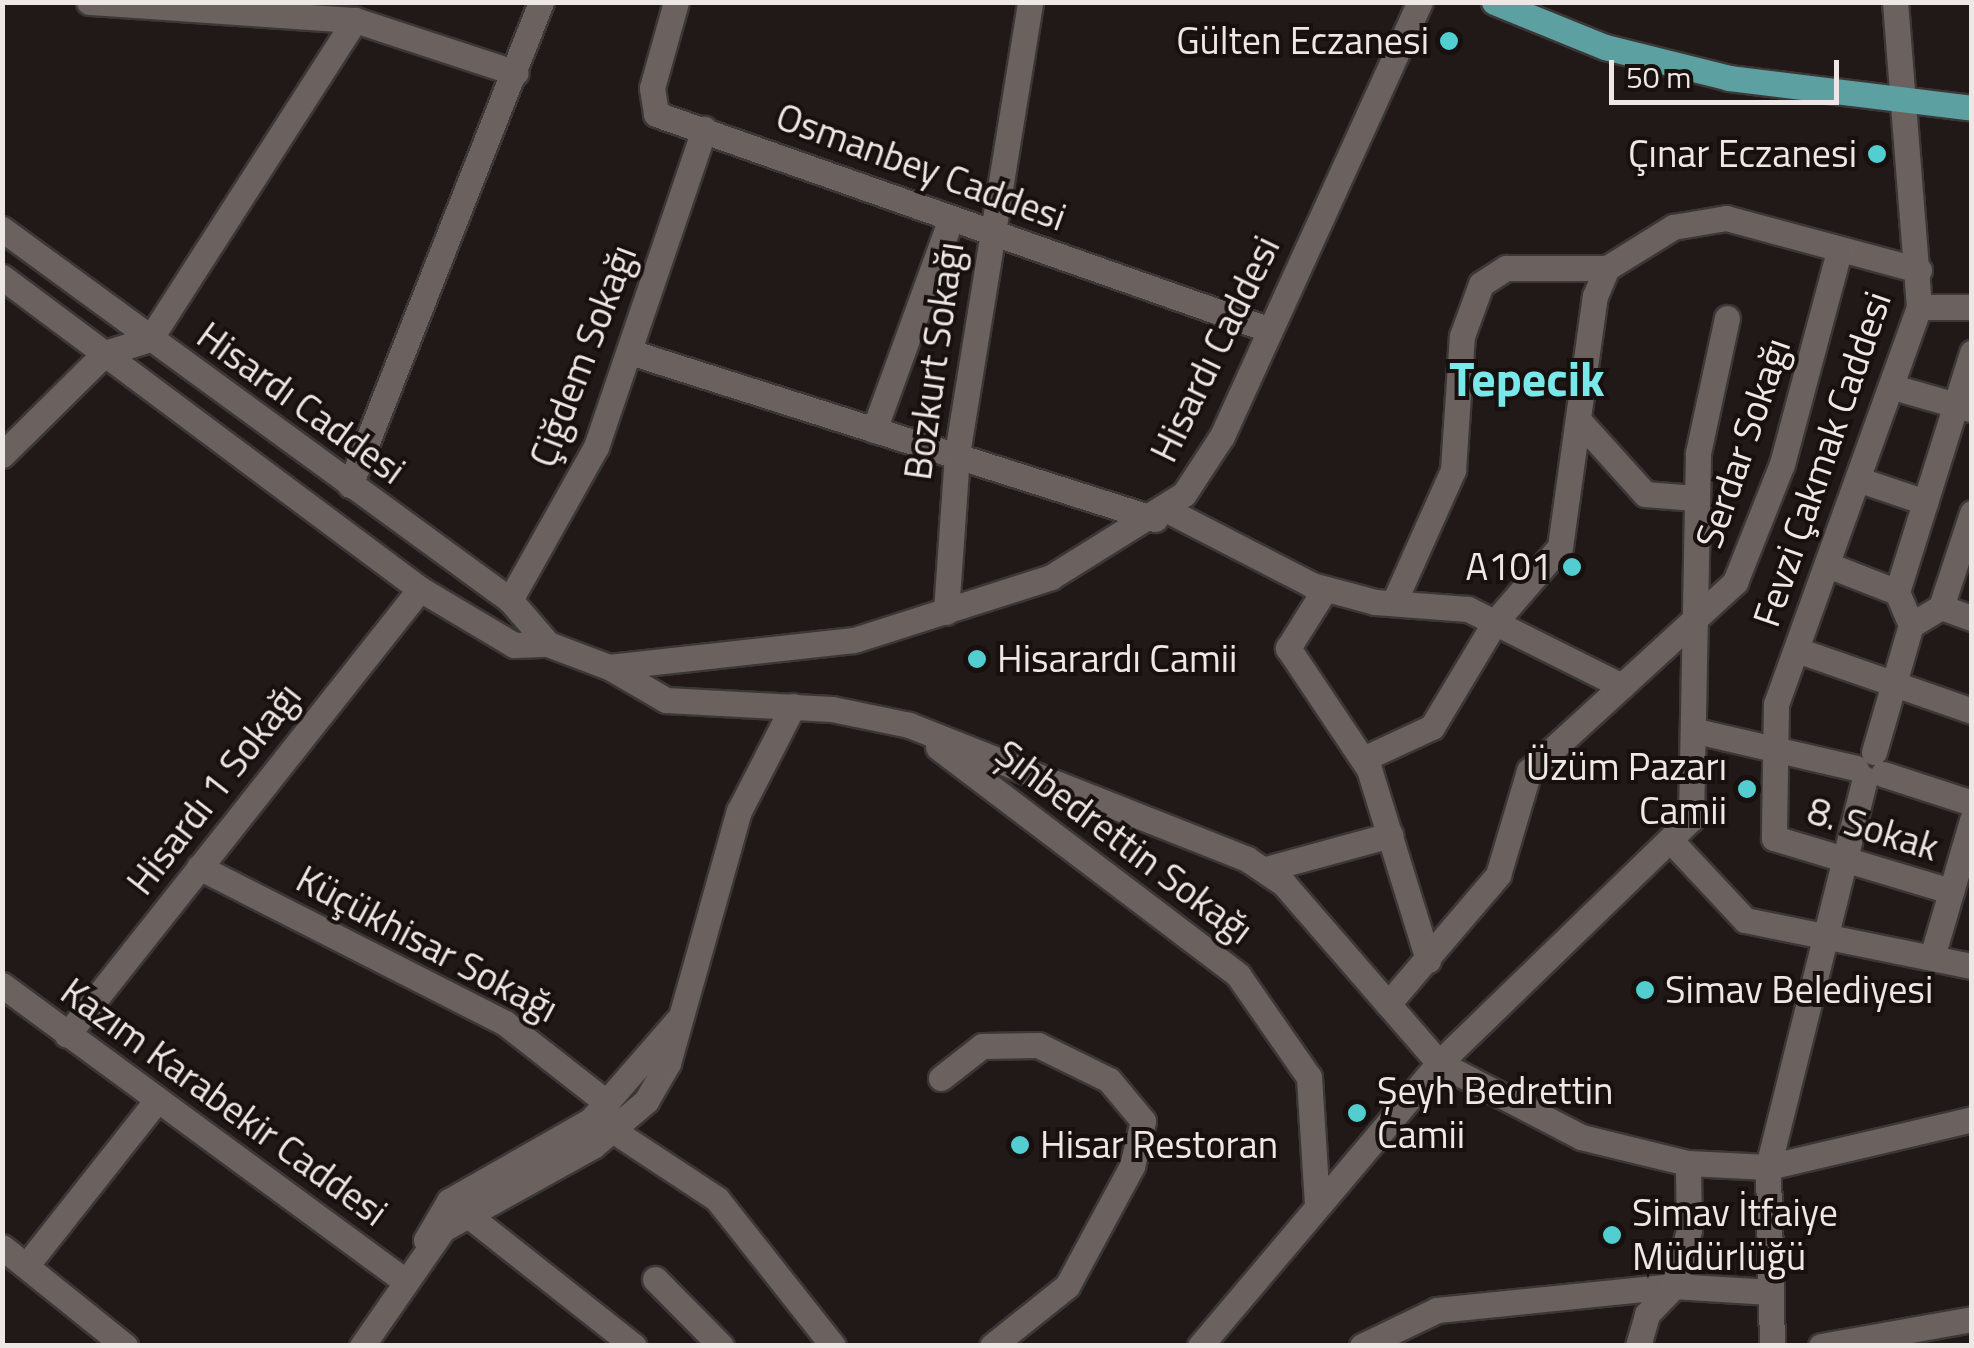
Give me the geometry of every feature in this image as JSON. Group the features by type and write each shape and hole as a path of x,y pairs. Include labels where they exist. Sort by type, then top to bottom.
{"main road":[{"path":"1494,2 1650,60 1901,101 1972,108"}],"street":[{"path":"88,2 269,8 355,20 516,73"},
{"path":"350,486 542,2"},
{"name":"Osmanbey Caddesi","path":"676,2 652,102 656,114 1270,330"},
{"name":"Bozkurt Sokağı","path":"946,612 957,454 1030,2"},
{"name":"Hisardı Caddesi","path":"2,277 420,588 503,640 548,644 609,667 854,640 1052,578 1161,515 1212,456 1420,2"},
{"name":"Fevzi Çakmak Caddesi","path":"1774,838 1781,746 1773,716 1920,307 1920,270 1901,101 1895,2"},
{"path":"2,454 104,353 150,338 355,20"},
{"name":"Çiğdem Sokağı","path":"510,600 583,473 630,352 704,129"},
{"path":"1394,602 1452,470 1462,336 1481,284 1506,268 1606,268 1673,227 1726,218 1839,252 1920,270"},
{"path":"874,430 951,219"},
{"name":"Hisardı Caddesi","path":"2,229 510,600 548,644"},
{"name":"Serdar Sokağı","path":"1388,1004 1498,875 1529,771 1735,582 1766,509 1839,252"},
{"path":"1364,759 1432,727 1495,622 1560,548 1582,424 1595,296 1606,268"},
{"path":"1920,307 1972,307"},
{"path":"1200,1346 1439,1063 1674,844 1697,802 1695,498 1727,318"},
{"path":"630,352 1161,515 1325,589 1394,602 1454,605 1622,686"},
{"path":"1772,1346 1768,1167 1821,936 1911,625 1897,592 1925,502 1963,407 1972,352"},
{"path":"1893,388 1963,407"},
{"path":"1582,424 1645,494 1695,498"},
{"path":"1860,480 1925,502"},
{"path":"1911,625 1941,607 1972,512"},
{"path":"1828,565 1897,592"},
{"name":"Hisardı 1 Sokağı","path":"66,1035 420,588"},
{"path":"1325,589 1288,648 1364,759 1428,960"},
{"path":"1941,607 1972,618"},
{"path":"1797,650 1972,712"},
{"path":"609,667 666,700 793,706 909,725 1266,869 1439,1063 1541,1122 1688,1163 1768,1167 1972,1119"},
{"path":"423,1246 468,1214 614,1131 659,1080 739,811 793,706"},
{"name":"Şıhbedrettin Sokağı","path":"909,725 1238,975 1309,1078 1317,1203"},
{"path":"1696,731 1781,746 1870,768 1972,802"},
{"path":"1932,958 1972,820"},
{"path":"1266,869 1390,834"},
{"name":"8. Sokak","path":"1774,838 1842,862 1951,892"},
{"path":"1674,844 1734,913 1821,936 1972,966"},
{"name":"Küçükhisar Sokağı","path":"199,867 504,1023 608,1103"},
{"name":"Kazım Karabekir Caddesi","path":"2,985 154,1104 402,1279"},
{"path":"362,1346 449,1201 581,1129 677,1021"},
{"path":"940,1078 982,1046 1038,1045 1109,1080 1143,1120 1132,1166 1067,1286 992,1346"},
{"path":"26,1266 154,1104"},
{"path":"614,1131 717,1199 821,1342"},
{"path":"1638,1346 1647,1314 1674,1286 1688,1230 1688,1163"},
{"path":"468,1214 634,1346"},
{"path":"2,1247 125,1346"},
{"path":"655,1278 721,1346"},
{"path":"1362,1346 1391,1338 1438,1310 1674,1286 1770,1292"},
{"path":"1820,1346 1962,1330"}],"place":[{"name":"Gülten Eczanesi","path":"1449,41"},
{"name":"Çınar Eczanesi","path":"1877,154"},
{"name":"A101","path":"1572,567"},
{"name":"Hisarardı Camii","path":"977,659"},
{"name":"Üzüm Pazarı Camii","path":"1747,789"},
{"name":"Simav Belediyesi","path":"1645,990"},
{"name":"Şeyh Bedrettin Camii","path":"1357,1113"},
{"name":"Hisar Restoran","path":"1020,1145"},
{"name":"Simav İtfaiye Müdürlüğü","path":"1612,1235"}],"district":[{"name":"Tepecik","path":"1527,379"}]}
